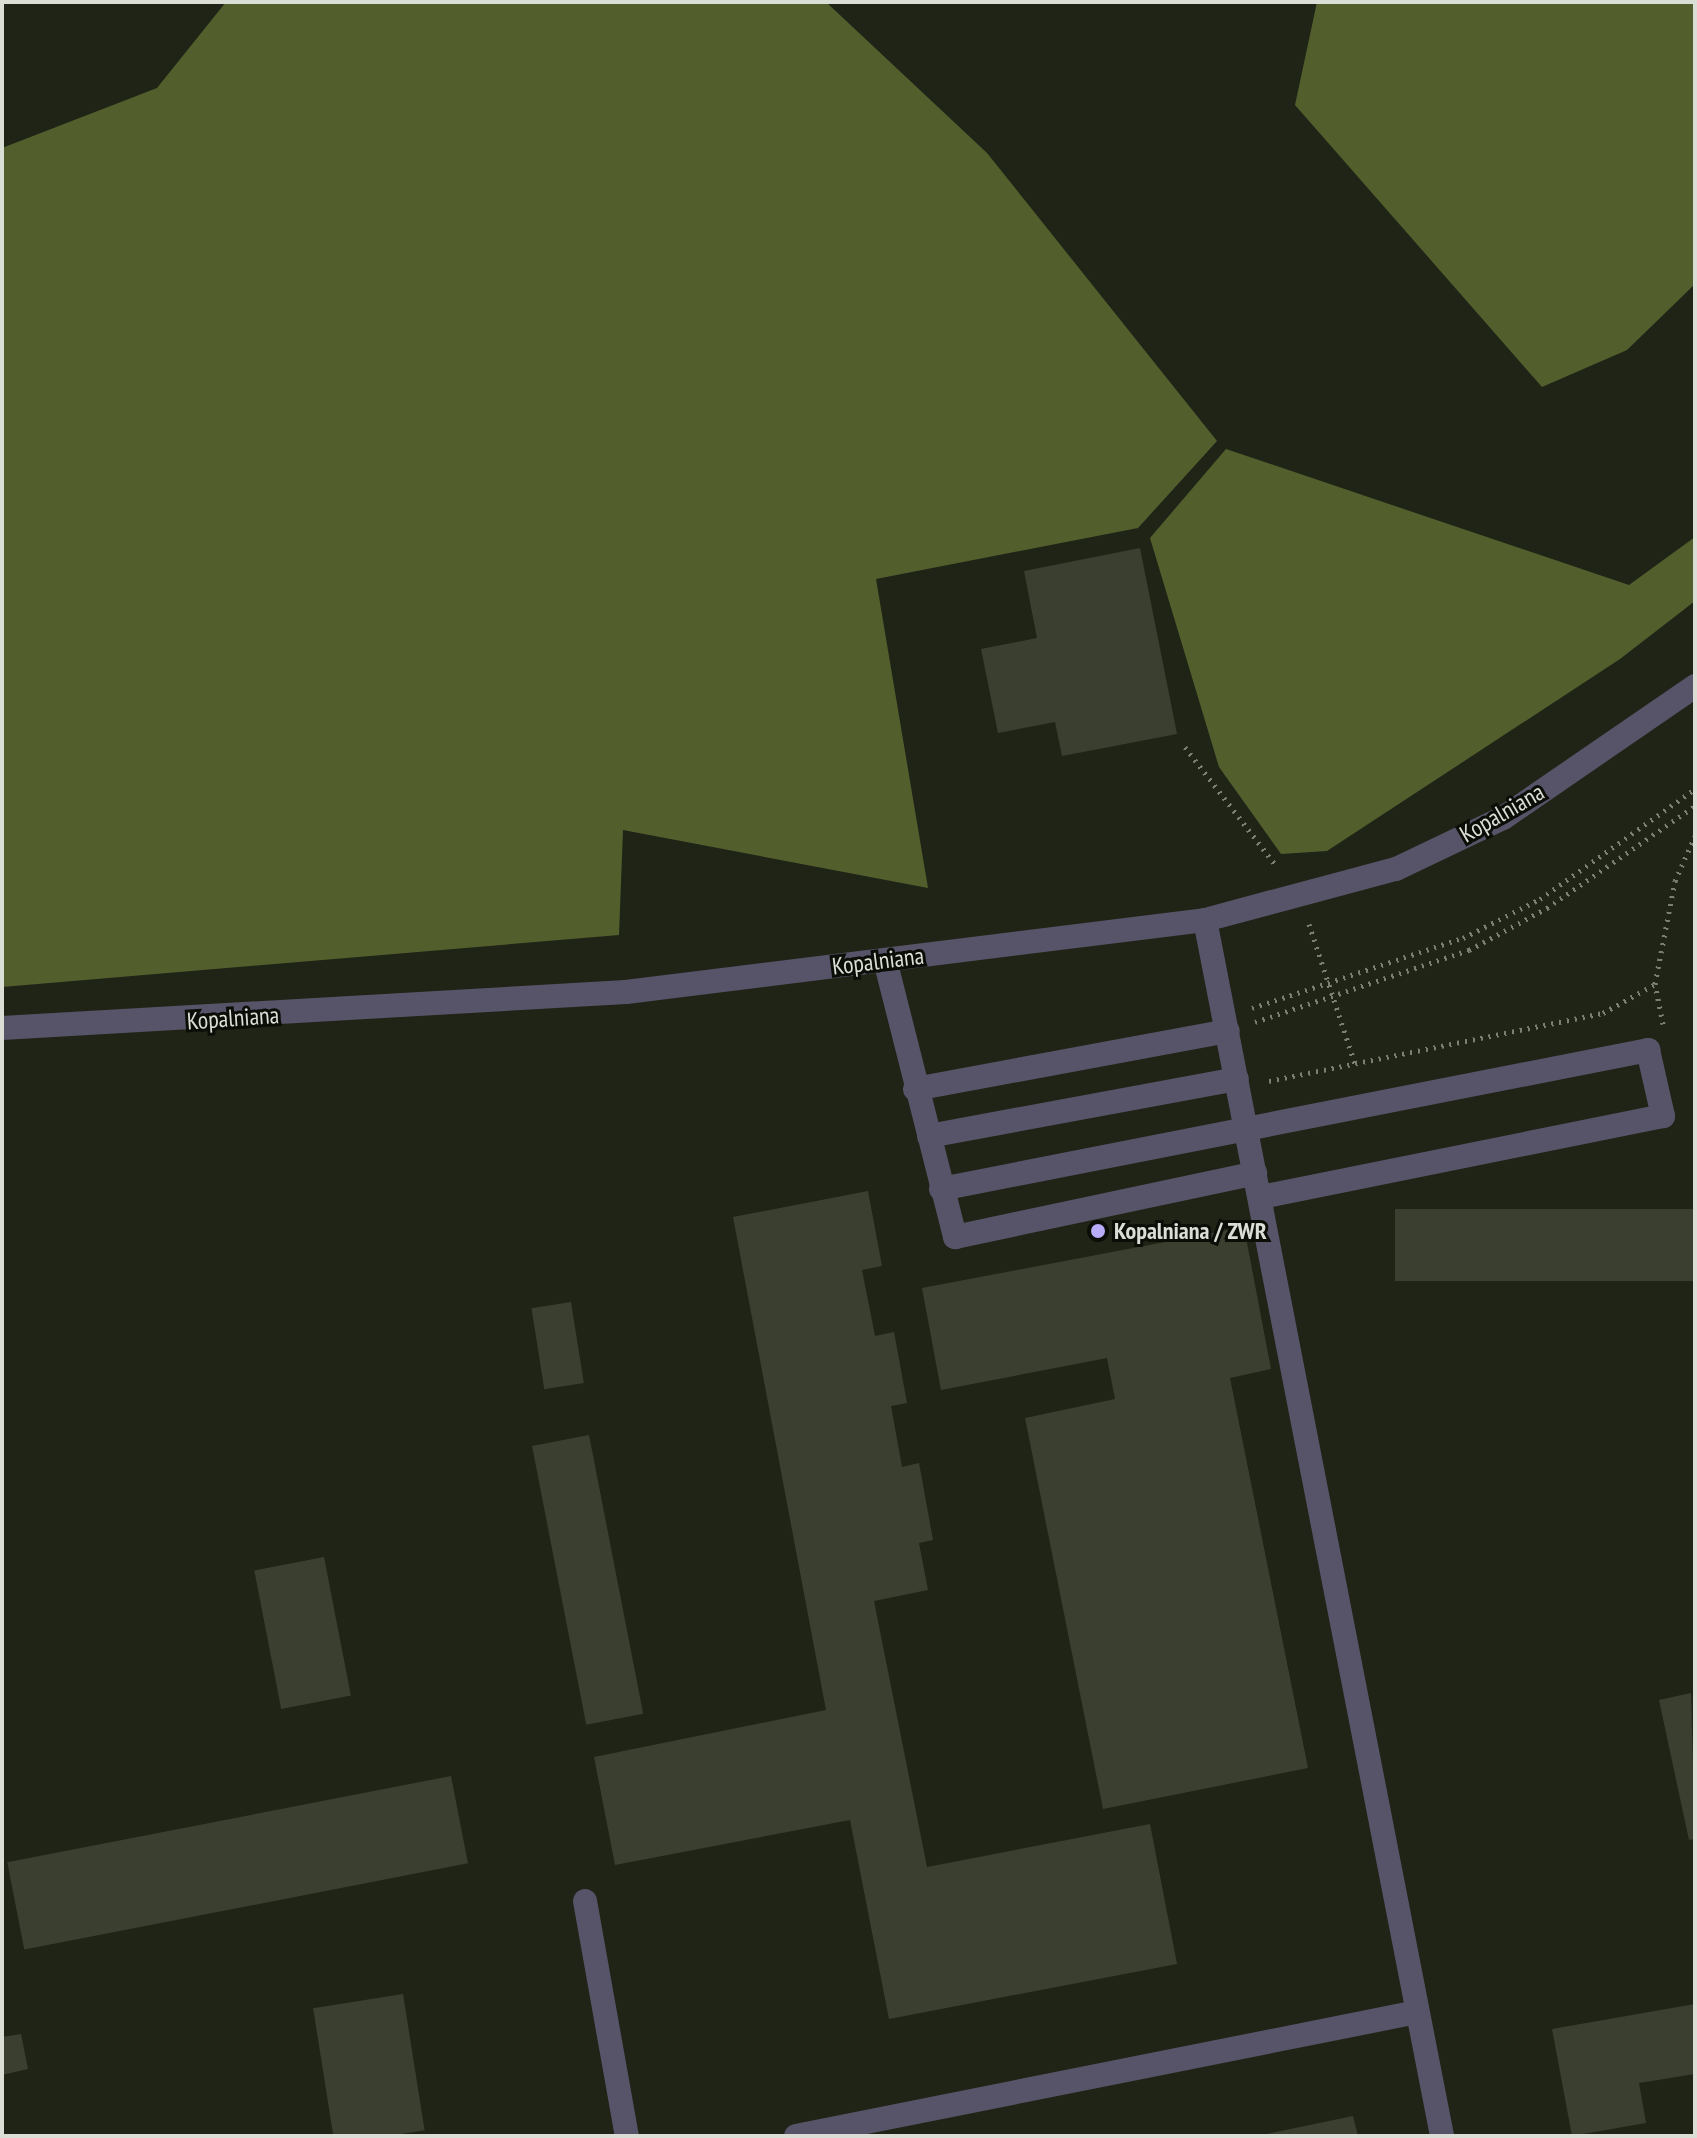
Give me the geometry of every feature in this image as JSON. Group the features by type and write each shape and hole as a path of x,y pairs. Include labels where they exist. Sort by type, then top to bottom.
{"street":[{"name":"Kopalniana","path":"2,1028 626,992 1205,920 1410,863 1503,818 1695,686"},
{"path":"1205,920 1248,1081 1246,1128 1442,2136"},
{"path":"885,960 915,1089 955,1237 1255,1173"},
{"path":"915,1089 1234,1029"},
{"path":"941,1189 1648,1050 1663,1116 1260,1197"},
{"path":"929,1136 1248,1081"},
{"path":"585,1901 627,2136"},
{"path":"796,2136 1417,2012"}],"path":[{"path":"1234,1029 1437,951 1540,899 1695,789"},
{"path":"1234,1029 1469,950 1547,908 1695,806"},
{"path":"1666,1039 1655,984 1675,881 1695,836"},
{"path":"1248,1081 1603,1013 1655,984"}],"green space":[{"path":"226,2 826,2 987,153 1217,441 1138,528 876,579 928,888 623,830 619,935 2,987 2,148 157,88"},
{"path":"1317,2 1695,2 1695,284 1627,350 1542,387 1295,105"},
{"path":"1226,449 1629,585 1695,537 1695,601 1620,659 1327,851 1281,854 1219,767 1150,538"}],"building":[{"path":"1140,548 1177,734 1062,756 1055,722 998,733 981,649 1037,638 1024,571"},
{"path":"868,1191 882,1266 862,1270 875,1336 894,1332 907,1403 891,1406 902,1467 919,1463 933,1540 919,1543 928,1590 874,1601 927,1867 1150,1824 1177,1964 889,2019 850,1820 615,1865 594,1757 826,1710 733,1217"},
{"path":"1395,1209 1695,1209 1695,1281 1395,1281"},
{"path":"1244,1227 1271,1369 1230,1378 1308,1768 1103,1809 1025,1418 1115,1399 1107,1358 941,1390 922,1288"},
{"path":"571,1302 584,1383 544,1389 531,1308"},
{"path":"589,1435 643,1714 586,1725 532,1446"},
{"path":"324,1557 351,1695 281,1709 254,1571"},
{"path":"1691,1693 1695,1839 1689,1840 1659,1700"},
{"path":"451,1776 468,1863 24,1950 7,1862"},
{"path":"403,1994 425,2130 389,2136 333,2136 313,2008"},
{"path":"1695,2004 1695,2074 1639,2083 1646,2123 1572,2136 1552,2029"},
{"path":"21,2034 28,2069 2,2075 2,2037"},
{"path":"1353,2116 1358,2136 1262,2136 1262,2135"}],"place":[{"name":"Kopalniana / ZWR","path":"1098,1231"}]}
